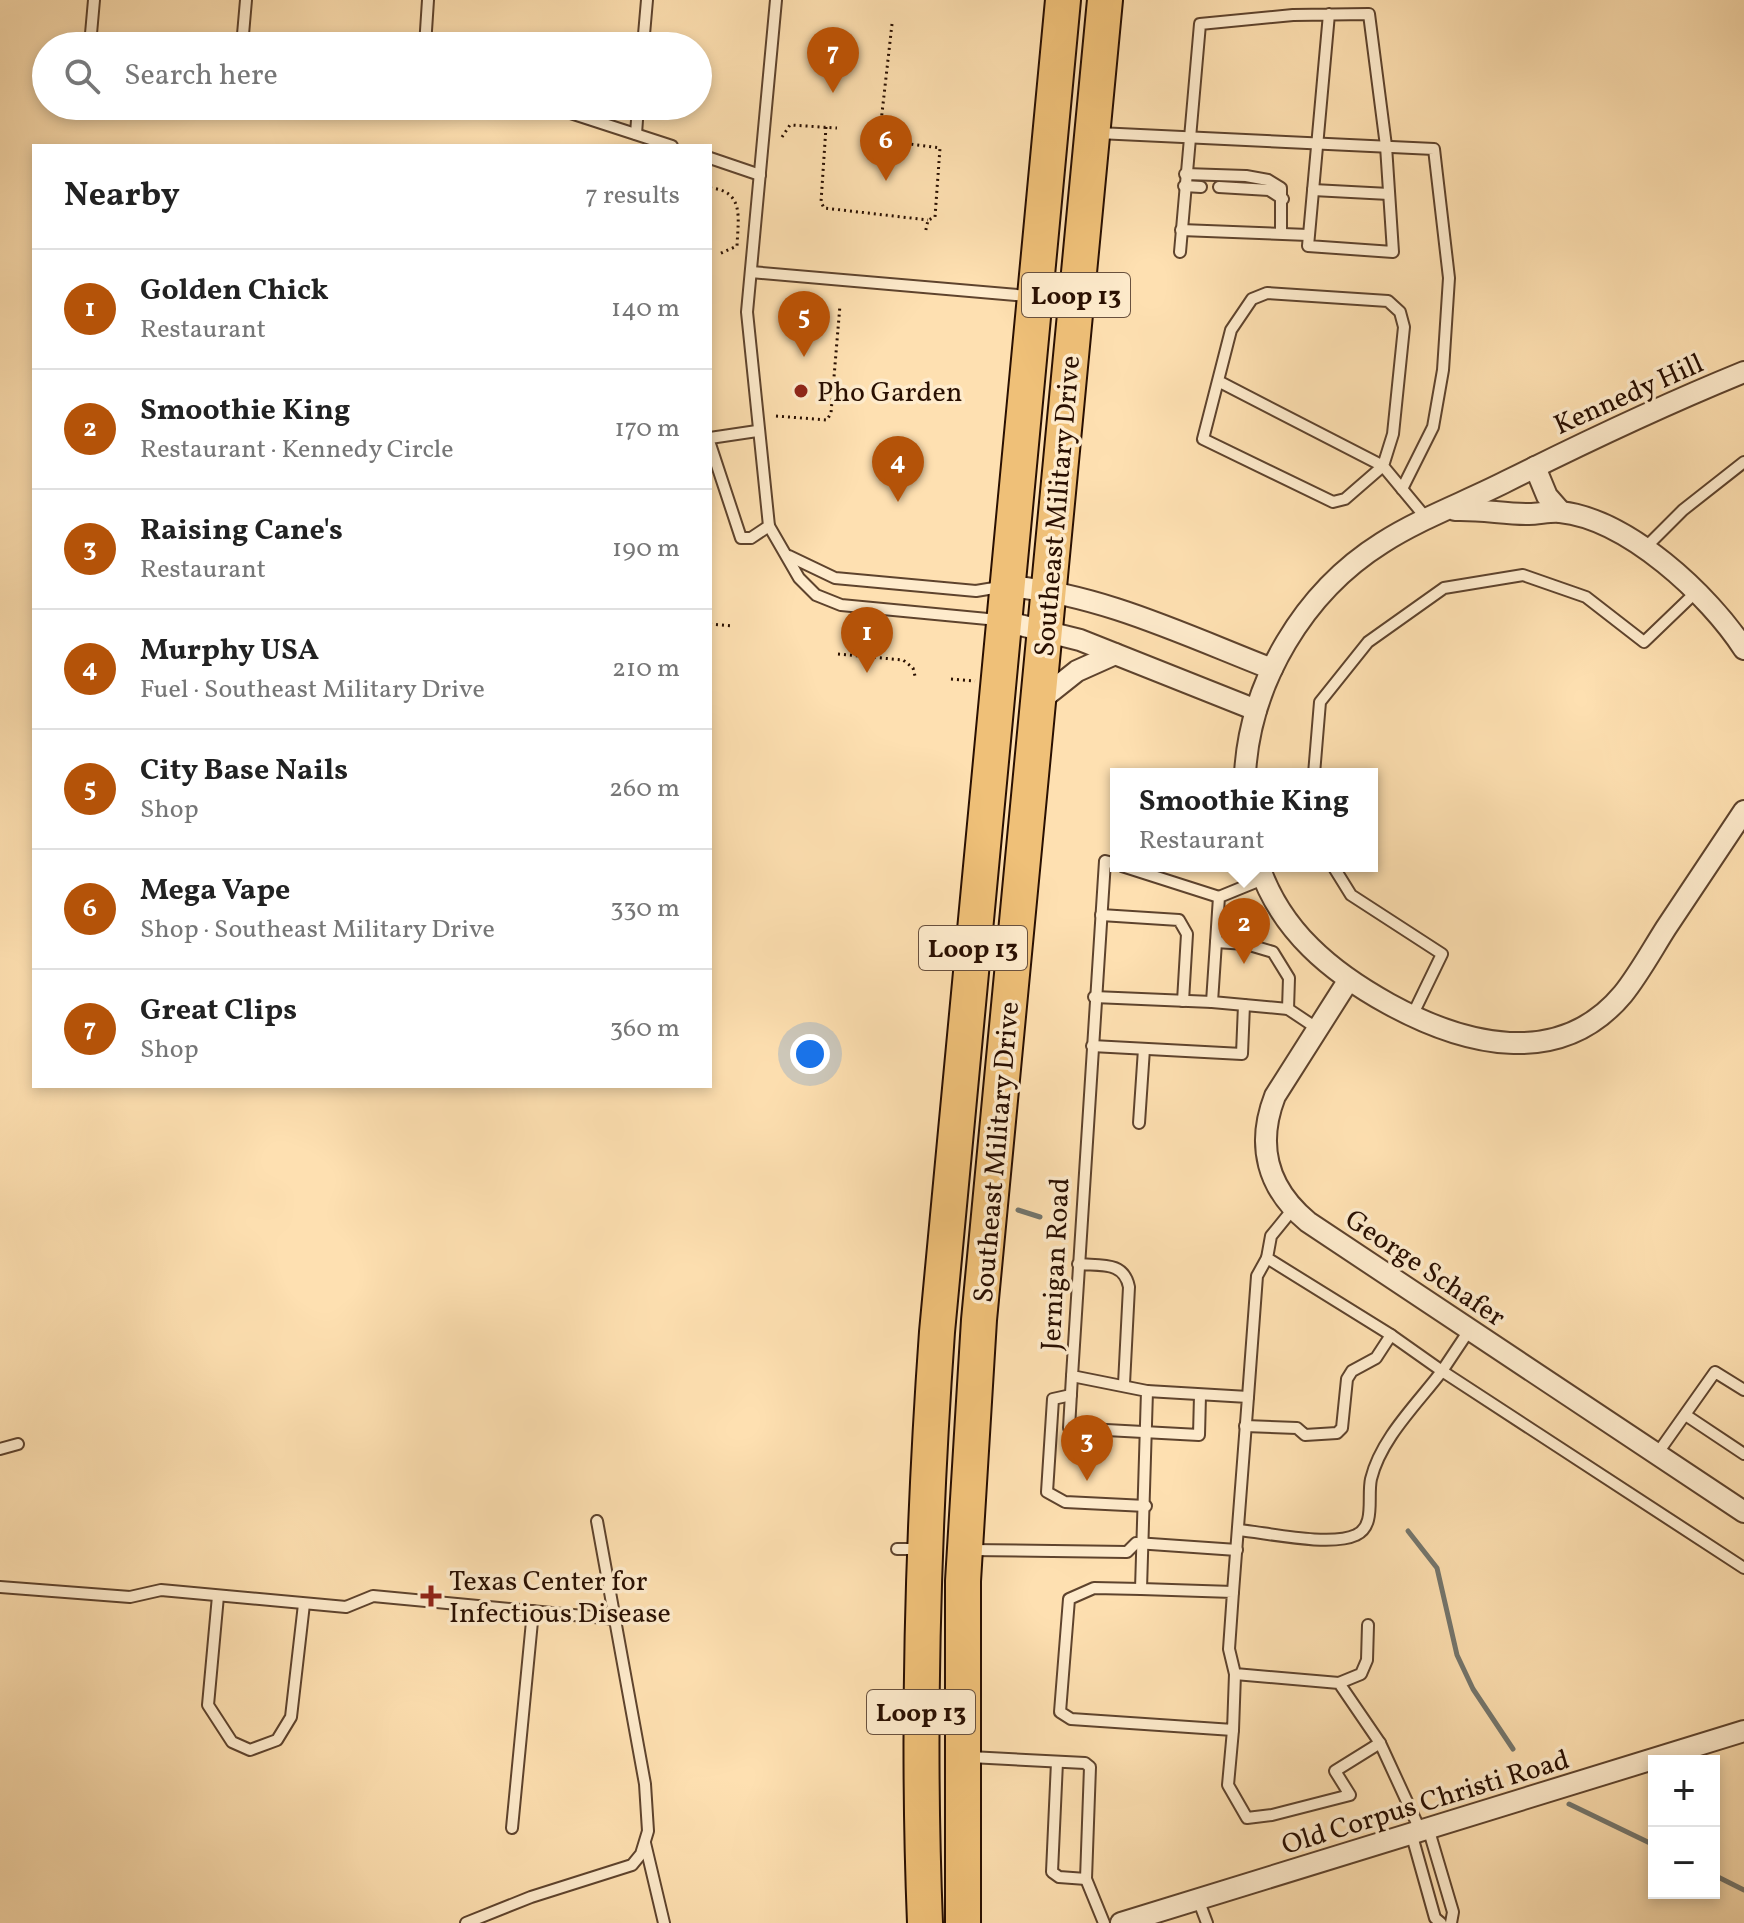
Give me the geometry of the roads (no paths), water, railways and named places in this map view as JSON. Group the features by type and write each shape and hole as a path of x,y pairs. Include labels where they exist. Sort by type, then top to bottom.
{"main road":[{"name":"Southeast Military Drive","path":"925,1923 911,1549 937,1332 1063,0"},
{"name":"Southeast Military Drive","path":"963,1923 964,1550 979,1320 1105,0"},
{"path":"911,1549 964,1550"}],"street":[{"name":"Kennedy Hill","path":"1246,768 1249,733 1272,669 1292,633 1325,589 1361,557 1427,519 1680,398 1744,372"},
{"path":"1535,467 1547,496 1561,512"},
{"path":"1451,510 1561,512 1600,526 1645,548 1714,608 1744,649"},
{"path":"1006,586 1048,589 1083,598 1272,669"},
{"path":"1004,621 1115,654 1256,710"},
{"path":"1038,702 1077,671 1115,654"},
{"path":"1261,872 1283,916 1314,955 1348,981 1445,1032 1500,1043 1546,1040 1585,1024 1622,995 1744,811"},
{"name":"George Schafer","path":"1348,981 1275,1096 1265,1135 1271,1175 1293,1209 1744,1512"},
{"name":"Old Corpus Christi Road","path":"1133,1921 1744,1731"}],"lane":[{"path":"91,32 94,0"},
{"path":"243,32 246,0"},
{"path":"426,32 428,0"},
{"path":"644,32 647,0"},
{"path":"776,0 747,312 769,526 799,578 816,595 841,605 1004,621"},
{"path":"1180,252 1200,24 1329,14 1369,14 1386,146 1393,252 1308,246 1329,14"},
{"path":"592,120 666,144"},
{"path":"636,134 637,120"},
{"path":"1092,133 1434,149 1449,278 1443,370 1433,427 1402,489"},
{"path":"712,159 760,175"},
{"path":"1185,174 1268,180 1281,188 1281,233"},
{"path":"1184,186 1201,187"},
{"path":"1219,187 1269,190 1283,199"},
{"path":"1313,190 1389,194"},
{"path":"1181,230 1308,235"},
{"path":"751,272 1035,297"},
{"path":"1267,293 1388,301 1400,312 1404,327 1393,434 1383,466 1345,499 1333,502 1203,439 1231,330 1252,299 1267,293"},
{"path":"1220,382 1383,466 1427,519"},
{"path":"712,438 757,431"},
{"path":"712,450 741,538 751,538 769,526"},
{"path":"1645,548 1683,510 1744,462"},
{"path":"789,556 835,578 976,591 1006,586"},
{"path":"1314,768 1320,702 1368,642 1444,588 1523,575 1586,597 1644,642 1696,592"},
{"name":"Jernigan Road","path":"1110,862 1101,915 1094,997 1072,1376 1147,1391 1248,1397"},
{"path":"1141,872 1219,897 1261,872"},
{"path":"1337,872 1351,895 1442,954 1412,1016"},
{"path":"1212,1002 1219,897"},
{"path":"1101,915 1179,920 1184,924 1183,1001"},
{"path":"1216,942 1246,944 1273,952 1289,978 1288,1009"},
{"path":"1094,997 1288,1009 1318,1029"},
{"path":"1092,1046 1242,1054 1244,1005"},
{"path":"1139,1123 1144,1049"},
{"path":"1293,1209 1271,1236 1267,1258 1257,1276 1229,1649 1235,1674 1228,1785 1247,1818 1350,1795 1335,1771 1380,1743"},
{"path":"1267,1258 1391,1335 1744,1568"},
{"path":"1078,1264 1120,1267 1127,1274 1124,1384"},
{"path":"1239,1530 1341,1540 1359,1534 1368,1522 1371,1480 1382,1451 1470,1329"},
{"path":"1245,1426 1297,1428 1305,1435 1337,1433 1342,1428 1347,1379 1352,1371 1376,1358 1391,1335"},
{"path":"1657,1454 1687,1416 1715,1372 1744,1390"},
{"path":"1072,1376 1069,1428 1199,1435 1200,1395"},
{"path":"1141,1589 1140,1543 1146,1506 1147,1391"},
{"path":"1071,1395 1053,1399 1051,1407 1047,1492 1065,1502 1146,1506"},
{"path":"1687,1416 1744,1454"},
{"path":"0,1449 18,1444"},
{"path":"466,1923 531,1897 632,1865 648,1831 645,1784 597,1521"},
{"path":"964,1550 1127,1552 1140,1543 1237,1550"},
{"path":"0,1587 130,1597 155,1590 346,1607 373,1596 615,1619"},
{"path":"1233,1592 1094,1588 1069,1599 1060,1712 1071,1719 1233,1730"},
{"path":"218,1596 208,1705 232,1742 250,1750 277,1740 291,1717 304,1604"},
{"path":"512,1828 533,1611"},
{"path":"1235,1674 1339,1683 1361,1674 1367,1660 1368,1625"},
{"path":"1339,1683 1380,1743 1453,1912 1451,1923"},
{"path":"962,1756 1085,1763 1093,1771 1086,1879 1104,1923"},
{"path":"1057,1762 1051,1865 1055,1876 1086,1879"},
{"path":"1421,1833 1435,1918 1441,1923"},
{"path":"644,1842 664,1923"},
{"path":"1198,1899 1207,1923"}],"waterway":[{"path":"1018,1210 1040,1217"},
{"path":"1408,1531 1437,1568 1457,1655 1473,1689 1513,1749"},
{"path":"1569,1804 1648,1842"},
{"path":"1720,1878 1744,1890"}],"place":[{"name":"Great Clips","path":"833,93"},
{"name":"Mega Vape","path":"886,181"},
{"name":"City Base Nails","path":"804,357"},
{"name":"Pho Garden","path":"801,391"},
{"name":"Murphy USA","path":"898,502"},
{"name":"Golden Chick","path":"867,673"},
{"name":"Smoothie King","path":"1244,964"},
{"name":"Raising Cane's","path":"1087,1481"},
{"name":"Texas Center for Infectious Disease","path":"431,1596"}]}
